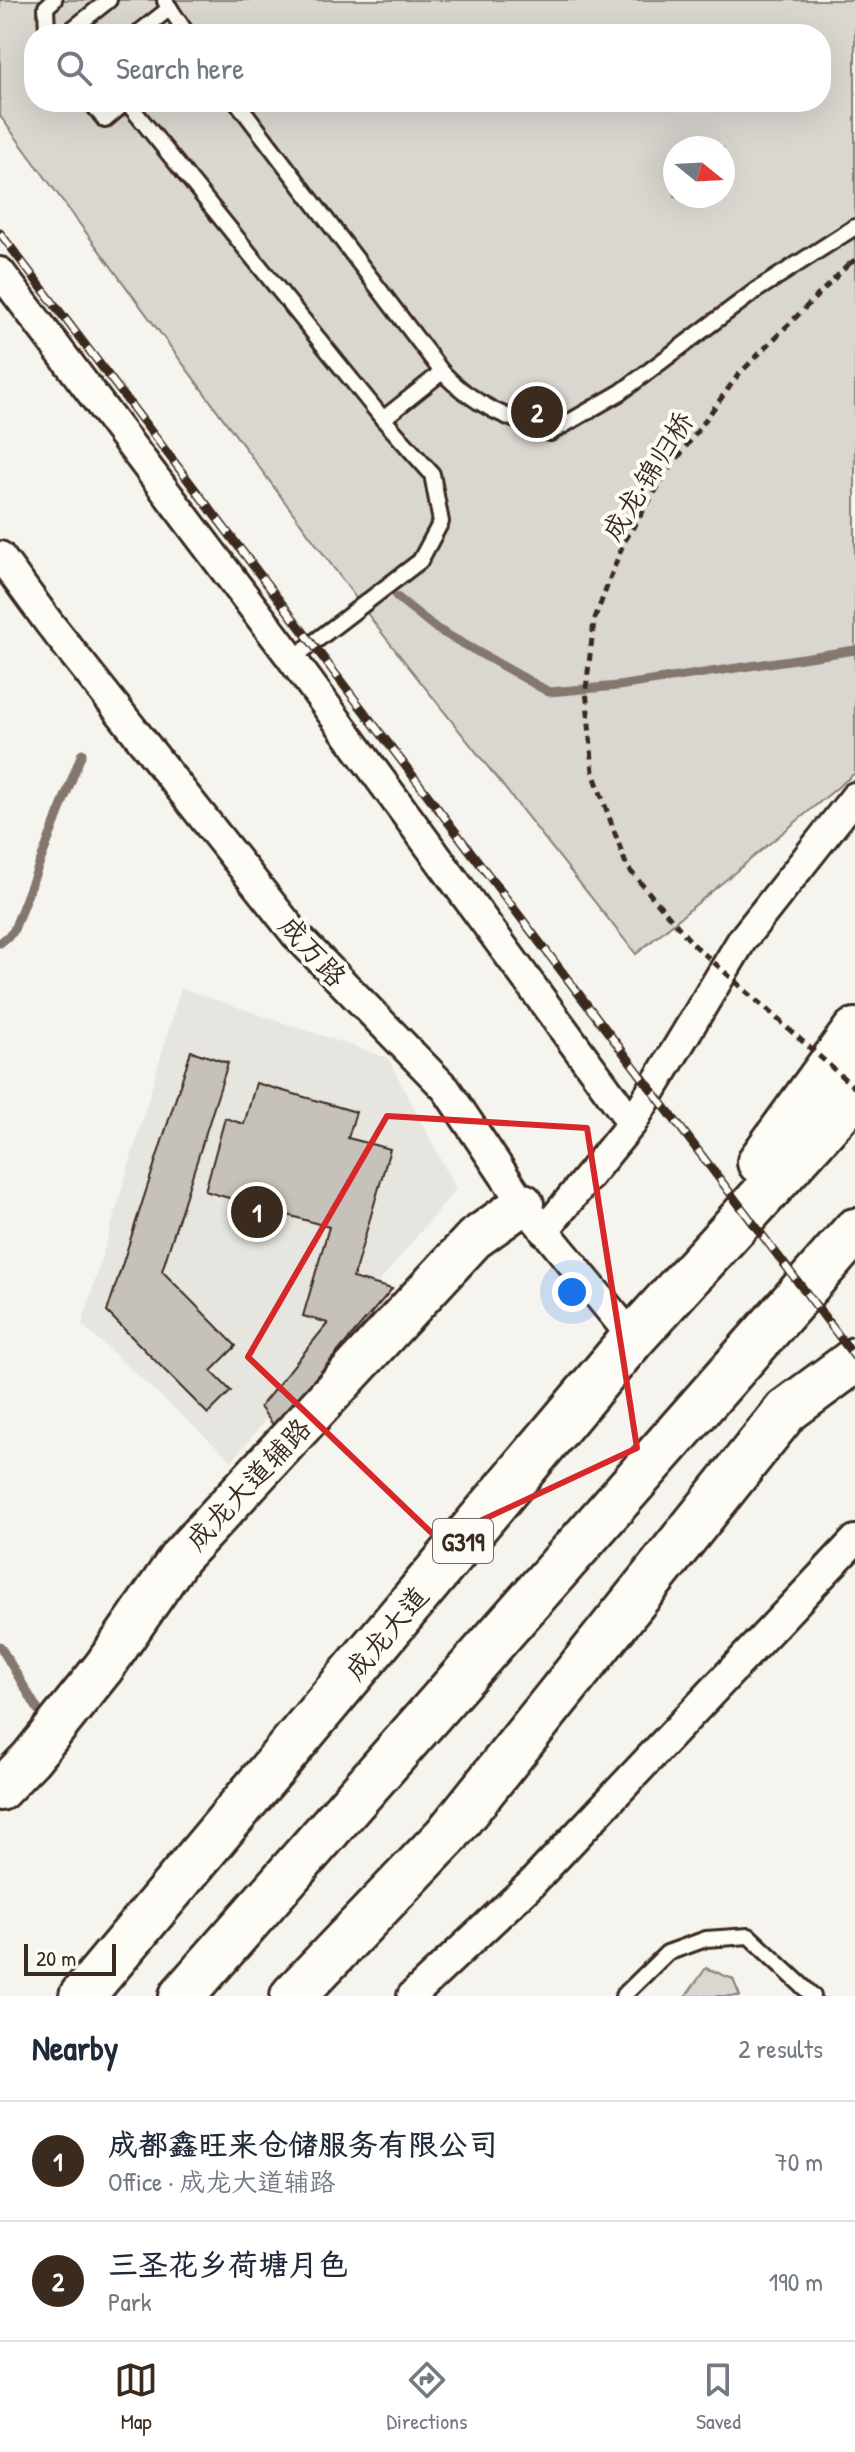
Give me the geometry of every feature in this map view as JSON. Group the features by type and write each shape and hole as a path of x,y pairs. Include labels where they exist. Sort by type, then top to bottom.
{"highway":[{"path":"633,1338 855,1031"},
{"name":"成龙大道","path":"82,1996 633,1338 855,1094"},
{"path":"182,1996 855,1231"},
{"path":"293,1996 446,1836 786,1411 855,1360"}],"street":[{"path":"0,272 292,659 632,1123"},
{"name":"成万路","path":"0,556 49,623 296,935 446,1089 534,1218 633,1338"},
{"path":"534,1218 632,1123 742,940 855,797"},
{"name":"成龙大道辅路","path":"0,1790 31,1758 104,1667 180,1557 474,1239 534,1218"},
{"path":"412,1996 531,1884 855,1540"}],"lane":[{"path":"47,24 46,7 54,0"},
{"path":"79,24 109,0"},
{"path":"147,24 167,4 180,24"},
{"path":"99,112 105,120 114,112"},
{"path":"134,112 383,419 432,474 441,522 420,561 292,659"},
{"path":"245,112 442,372 461,392 504,416 550,433 621,392 755,291 855,227"},
{"path":"383,419 442,372"},
{"path":"623,1996 667,1953 706,1939 749,1936 813,1996"}],"path":[{"name":"成龙·锦归桥","path":"852,262 738,375 664,477 623,544 594,621 586,689 593,772 627,867 692,943 855,1088"}],"highlighted area":[{"path":"387,1116 587,1128 637,1448 439,1540 248,1357"}],"shaded area":[{"path":"0,0 855,0 855,773 636,954 378,628 0,116"},
{"path":"181,988 388,1058 456,1189 232,1461 82,1325"},
{"path":"706,1968 733,1979 740,1996 686,1996"}],"building":[{"path":"191,1051 228,1063 162,1271 236,1346 211,1371 231,1391 208,1414 107,1312"},
{"path":"256,1083 356,1112 348,1138 390,1149 353,1278 392,1289 274,1426 260,1407 328,1323 303,1316 329,1227 205,1191 225,1118 244,1124"}],"waterway":[{"path":"397,597 437,629 549,692 618,686 855,650"},
{"path":"0,943 13,932 82,753"},
{"path":"0,1646 38,1710"}],"railway":[{"path":"0,233 855,1357"}],"place":[{"name":"三圣花乡荷塘月色","path":"537,412"},
{"name":"成都鑫旺来仓储服务有限公司","path":"257,1212"}]}
